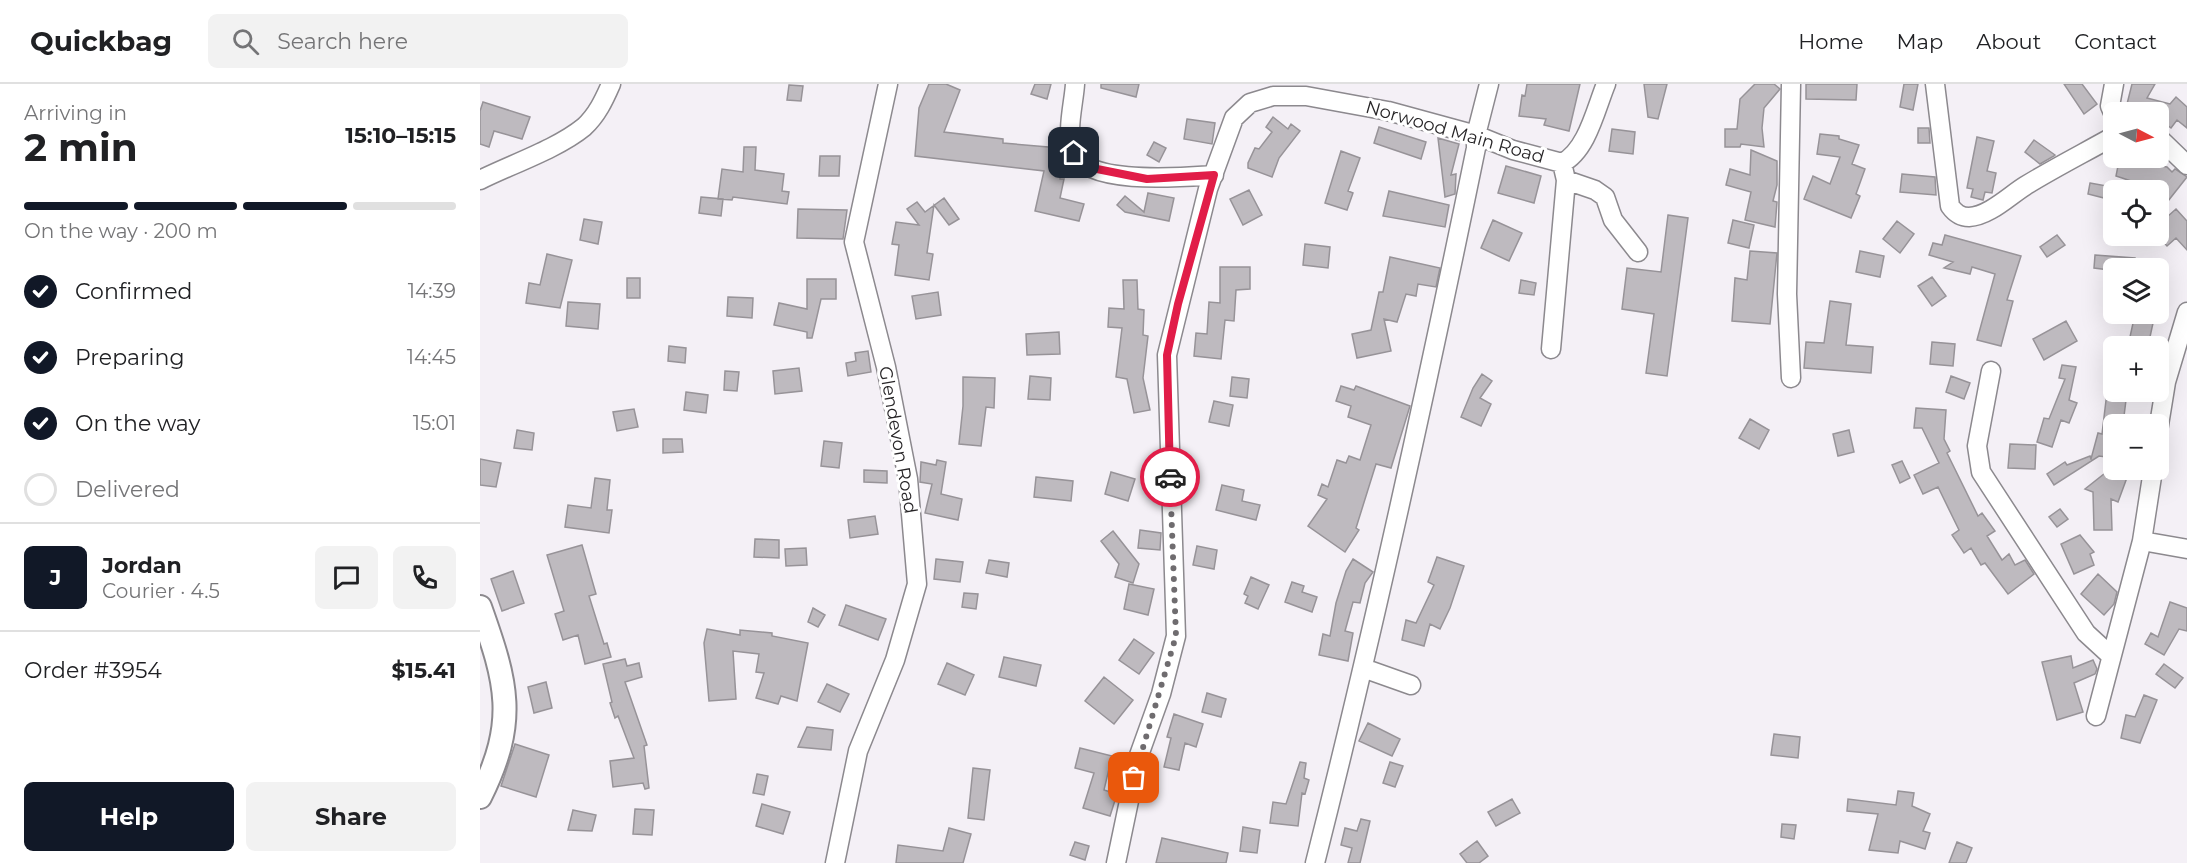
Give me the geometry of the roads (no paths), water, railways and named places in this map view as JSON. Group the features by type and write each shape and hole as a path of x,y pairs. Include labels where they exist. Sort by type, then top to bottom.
{"street":[{"path":"480,180 562,141 584,127 601,107 611,84"},
{"name":"Glendevon Road","path":"835,863 858,751 895,660 917,584 908,478 886,367 854,242 888,84"},
{"path":"1076,84 1071,133 1074,153 1087,167 1147,179 1214,175"},
{"path":"1315,863 1363,668 1439,328 1476,148 1476,135 1489,84"},
{"name":"Norwood Main Road","path":"1116,863 1138,758 1161,694 1176,636 1167,355 1178,304 1214,175 1234,118 1250,103 1273,96 1347,93 1476,135 1564,171 1579,147 1606,84"},
{"path":"1791,84 1787,294 1791,378"},
{"path":"1935,84 1950,206 1955,213 1962,216 1975,216 1992,208 2026,185 2103,141"},
{"path":"2111,102 2114,84"},
{"path":"2169,148 2187,165"},
{"path":"1551,349 1564,171 1605,197 1613,220 1638,252"},
{"path":"2161,414 2166,382 2187,312"},
{"path":"1991,371 1977,446 1981,472 2086,633 2111,656"},
{"path":"2096,716 2142,540 2151,480"},
{"path":"2142,540 2187,549"},
{"path":"480,607 505,687 506,717 500,750 480,797"},
{"path":"1363,668 1411,685"}]}
